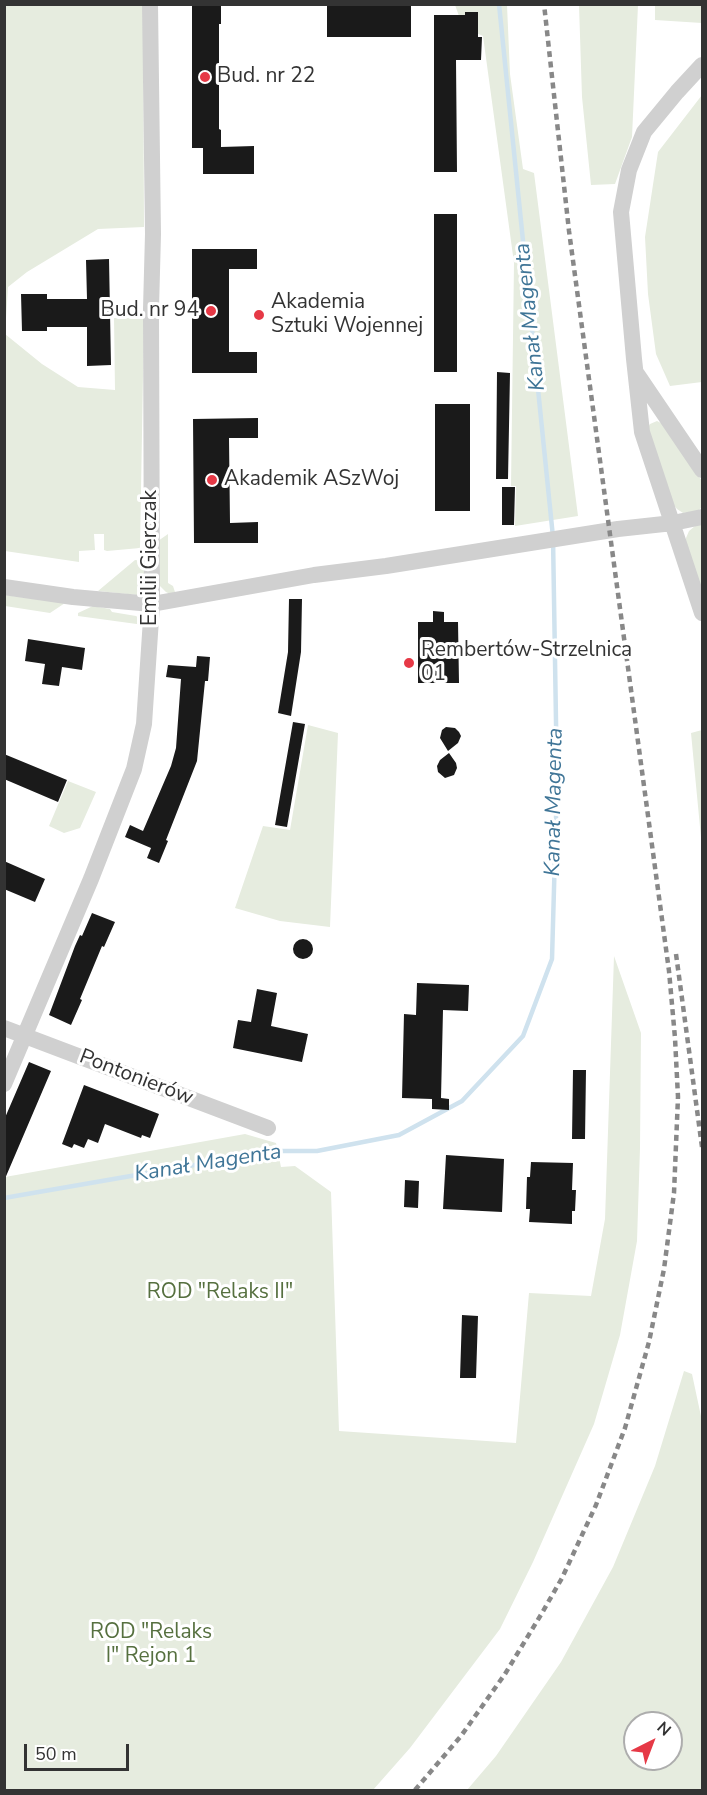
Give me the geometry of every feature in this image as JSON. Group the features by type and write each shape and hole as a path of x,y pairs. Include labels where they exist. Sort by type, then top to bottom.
{"street":[{"name":"Emilii Gierczak","path":"4,1084 91,879 139,752 144,724 152,628 153,224 150,4"},
{"path":"702,65 644,132 629,170 621,212 642,432 702,613"},
{"path":"635,371 702,470"},
{"path":"4,587 73,597 152,604 314,575 702,517"},
{"name":"Pontonierów","path":"4,1028 268,1128"}],"green space":[{"path":"5,5 143,5 144,227 98,229 27,272 8,287 5,334"},
{"path":"455,5 507,5 510,74 523,169 534,173 578,516 515,526 516,486 511,486 514,263 483,36 463,27"},
{"path":"579,5 638,5 632,137 615,184 591,185 582,97"},
{"path":"655,5 702,5 702,23 655,20"},
{"path":"702,95 702,382 670,386 656,354 648,294 645,237 658,152"},
{"path":"114,318 144,318 140,548 107,551 104,550 104,534 94,534 95,550 79,551 79,562 5,551 5,334 42,364 78,387 115,390"},
{"path":"657,421 663,424 702,481 702,507 698,511 683,513 672,503 648,427"},
{"path":"702,524 702,599 686,546 686,538 689,531"},
{"path":"168,534 168,583 173,586 175,592 170,594 159,585 158,541"},
{"path":"135,560 146,564 144,587 137,595 98,591"},
{"path":"5,595 65,603 50,613 5,606"},
{"path":"93,606 136,616 144,622 144,625 78,616 78,613"},
{"path":"308,725 338,733 330,927 280,921 235,908 263,826 290,830"},
{"path":"702,730 702,848 691,733"},
{"path":"68,781 96,792 80,828 64,833 49,826"},
{"path":"614,956 641,1033 637,1241 620,1335 594,1424 533,1562 500,1629 410,1748 373,1790 5,1790 5,1177 245,1134 276,1143 281,1167 295,1166 331,1192 339,1431 516,1443 529,1293 591,1296 605,1219"},
{"path":"684,1371 692,1374 702,1421 702,1790 467,1790 496,1756 561,1662 613,1567 655,1466"}],"building":[{"name":"Bud. nr 22","path":"221,4 219,129 221,130 221,147 254,146 254,174 203,174 203,148 192,148 192,6"},
{"path":"327,4 411,4 411,37 327,37"},
{"path":"465,12 478,12 478,37 482,37 481,60 456,60 457,172 434,172 434,15 465,15"},
{"path":"434,214 457,214 457,372 434,372"},
{"name":"Bud. nr 94","path":"192,249 257,249 257,269 229,269 229,352 257,352 257,373 192,373"},
{"path":"109,259 111,365 87,366 87,327 47,327 47,331 22,331 21,294 47,294 47,299 87,299 86,260"},
{"path":"497,372 510,373 508,479 496,479"},
{"path":"435,404 470,404 470,511 435,511"},
{"name":"Akademik ASzWoj","path":"258,418 258,438 229,438 230,523 258,522 258,543 194,543 193,419"},
{"path":"502,487 515,487 514,525 502,525"},
{"path":"289,599 302,599 301,652 291,716 278,713 288,652"},
{"path":"433,611 444,612 444,622 458,622 459,683 418,683 418,622 433,622"},
{"path":"28,639 85,648 82,670 62,667 59,686 42,684 45,664 25,661"},
{"path":"197,656 210,657 208,681 205,681 197,761 159,863 147,858 151,848 125,837 130,825 143,831 171,766 176,748 181,679 166,677 168,665 196,667"},
{"path":"293,722 305,724 287,827 275,825"},
{"path":"446,727 455,728 461,736 458,743 448,751 440,738 442,730"},
{"path":"449,753 457,768 454,775 445,778 438,772 437,766 440,760"},
{"path":"4,754 67,780 58,802 4,779"},
{"path":"4,861 45,879 35,902 4,889"},
{"path":"92,913 115,922 104,947 102,946 71,1025 49,1015 75,946"},
{"path":"303,939 310,942 313,949 310,956 303,959 296,956 293,949 296,942"},
{"path":"417,983 469,985 468,1011 443,1010 441,1098 449,1099 449,1110 432,1109 432,1099 402,1098 404,1014 416,1015"},
{"path":"257,989 277,993 271,1026 308,1034 302,1062 233,1048 238,1020 251,1022"},
{"path":"29,1062 51,1071 4,1181 4,1120"},
{"path":"573,1070 586,1070 585,1139 572,1139"},
{"path":"84,1085 159,1114 150,1138 142,1135 141,1138 105,1124 98,1143 88,1139 84,1148 74,1144 72,1148 62,1144"},
{"path":"446,1155 504,1159 502,1212 443,1209"},
{"path":"531,1162 573,1163 572,1190 576,1190 572,1224 529,1222 530,1209 526,1209 527,1177 530,1177"},
{"path":"405,1180 419,1181 418,1208 404,1207"},
{"path":"462,1315 478,1316 476,1378 460,1378"}],"waterway":[{"name":"Kanał Magenta","path":"4,1198 275,1151 317,1151 399,1135 462,1101 523,1036 552,959 557,783 553,537 499,4"}],"railway":[{"path":"415,1790 461,1736 505,1674 562,1578 596,1505 625,1428 649,1342 664,1269 674,1193 678,1097 669,971 569,231 544,4"},
{"path":"676,954 702,1147"}],"place":[{"name":"Bud. nr 22","path":"205,77"},
{"name":"Bud. nr 94","path":"211,311"},
{"name":"Akademia Sztuki Wojennej","path":"259,315"},
{"name":"Akademik ASzWoj","path":"212,480"},
{"name":"Rembertów-Strzelnica 01","path":"409,663"}],"park label":[{"name":"ROD \"Relaks II\"","path":"220,1293"},
{"name":"ROD \"Relaks I\" Rejon 1","path":"151,1645"}]}
